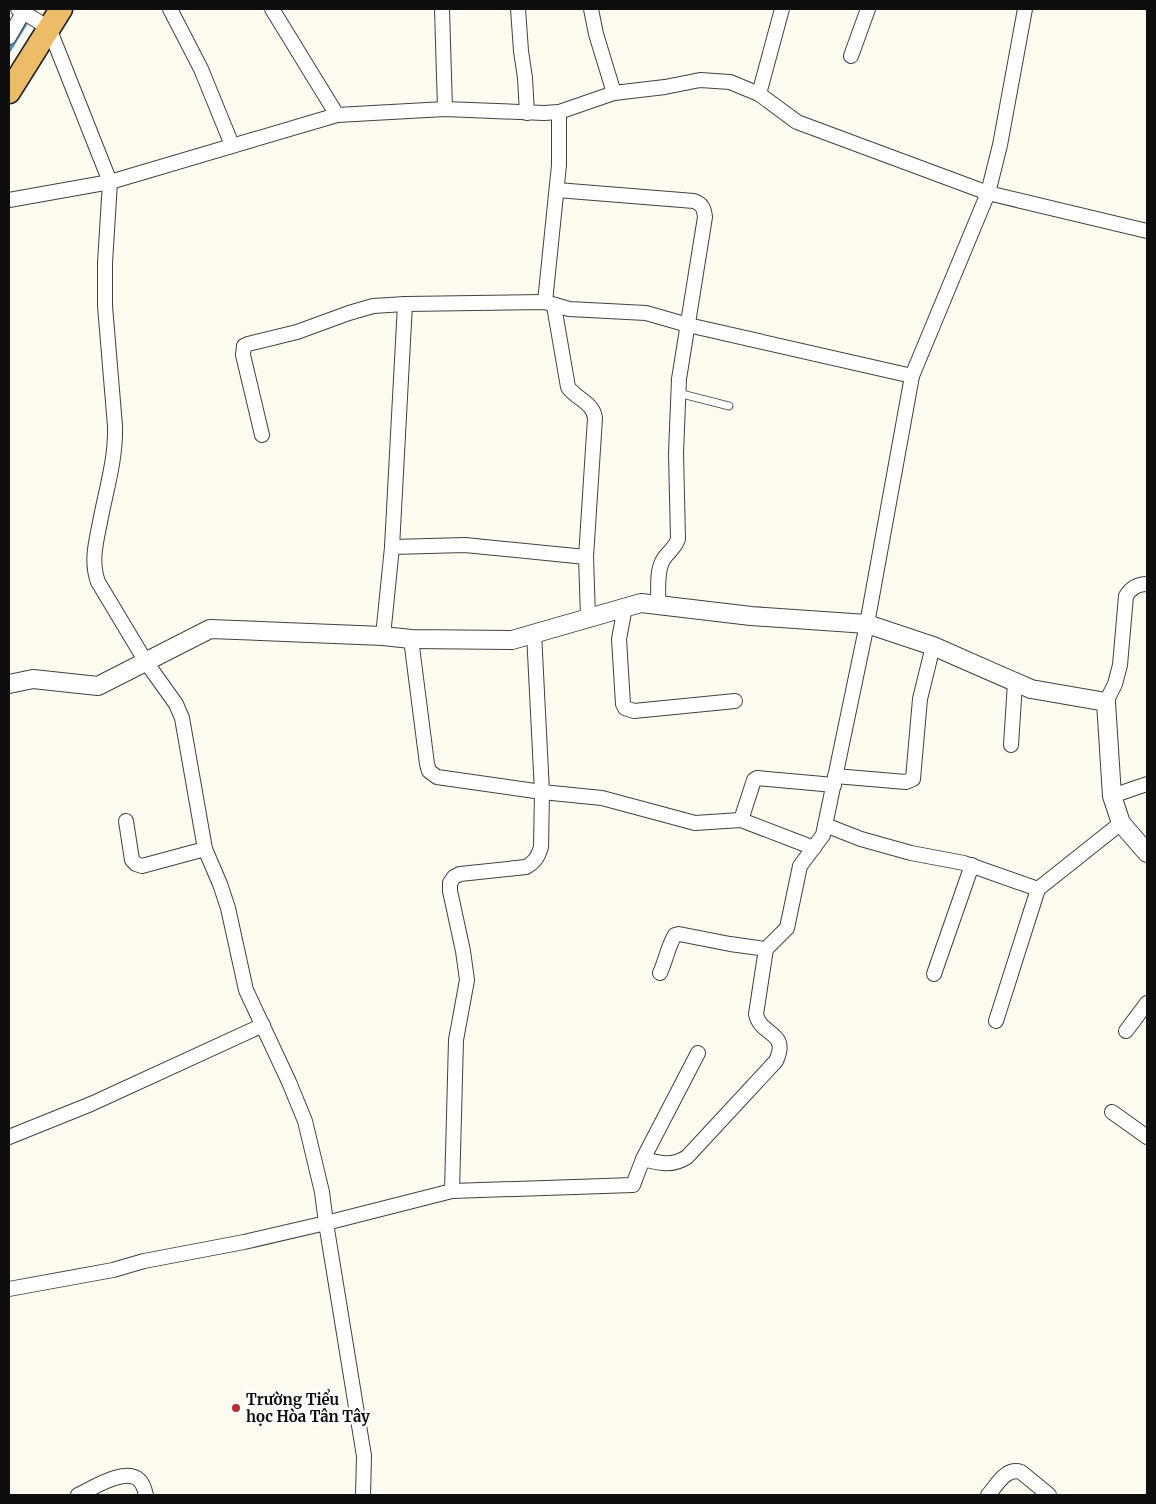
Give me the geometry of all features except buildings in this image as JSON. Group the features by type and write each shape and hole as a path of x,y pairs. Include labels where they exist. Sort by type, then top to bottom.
{"highway":[{"path":"9,92 46,26 61,9"}],"street":[{"path":"170,9 201,69 232,146"},
{"path":"272,9 337,116"},
{"path":"442,9 445,109"},
{"path":"518,9 525,78 526,113"},
{"path":"591,9 596,34 614,93"},
{"path":"759,94 782,9"},
{"path":"851,56 868,9"},
{"path":"643,1159 671,1164 687,1157 776,1061 780,1048 779,1041 777,1037 759,1022 756,1014 766,948 787,928 800,866 823,834 867,624 912,376 988,193 1000,144 1025,9"},
{"path":"9,37 24,12 46,26 110,182 105,263 105,306 116,445 93,564 98,582 146,662 176,704 182,718 204,849 220,884 228,908 246,990 305,1121 322,1192 364,1456 363,1495"},
{"path":"9,200 110,182 337,116 445,109 526,113 559,112 614,93 665,88 700,80 730,82 759,94 797,122 988,193 1147,231"},
{"path":"559,112 560,148 550,304 568,387 592,408 595,418 586,557 588,617"},
{"path":"557,190 694,201 702,206 705,217 678,393 676,454 678,539 676,546 663,559 660,567 658,606"},
{"path":"262,435 243,355 244,346 297,332 361,309 404,304 550,304 582,310 646,313 688,325 912,376"},
{"path":"383,636 392,547 404,304"},
{"path":"392,547 474,546 586,557"},
{"path":"1147,584 1136,586 1126,596 1120,665 1115,684 1106,702 1112,796 1121,823 1147,853"},
{"path":"9,684 33,679 98,686 210,629 383,636 411,639 512,640 641,603 751,616 867,624 933,646 1031,689 1106,702"},
{"path":"625,607 619,639 623,704 625,708 634,711 735,701"},
{"path":"452,1191 456,1040 467,973 464,951 451,901 450,883 454,877 460,874 526,867 534,863 541,847 542,792 534,633"},
{"path":"411,639 429,771 437,777 542,792 602,798 695,823 741,820 814,848"},
{"path":"741,820 754,780 757,778 906,782 913,779 920,699 933,646"},
{"path":"1011,745 1015,683"},
{"path":"1112,796 1147,784"},
{"path":"126,821 132,860 136,864 142,866 204,849"},
{"path":"996,1022 1038,889 1121,823"},
{"path":"825,825 861,839 903,851 972,865 1038,889"},
{"path":"934,974 972,865"},
{"path":"660,972 667,960 675,934 730,944 766,948"},
{"path":"1126,1031 1147,1003"},
{"path":"9,1136 91,1104 263,1025"},
{"path":"9,1289 113,1270 144,1261 244,1242 452,1191 633,1185 643,1159 698,1053"},
{"path":"1112,1112 1147,1137"},
{"path":"988,1495 1008,1472 1017,1471 1021,1472 1049,1495"},
{"path":"78,1495 125,1475 133,1476 141,1481 146,1495"}],"lane":[{"path":"678,393 729,406"}],"waterway":[{"path":"9,50 34,9"}],"place":[{"name":"Trường Tiểu học Hòa Tân Tây","path":"236,1408"}]}
